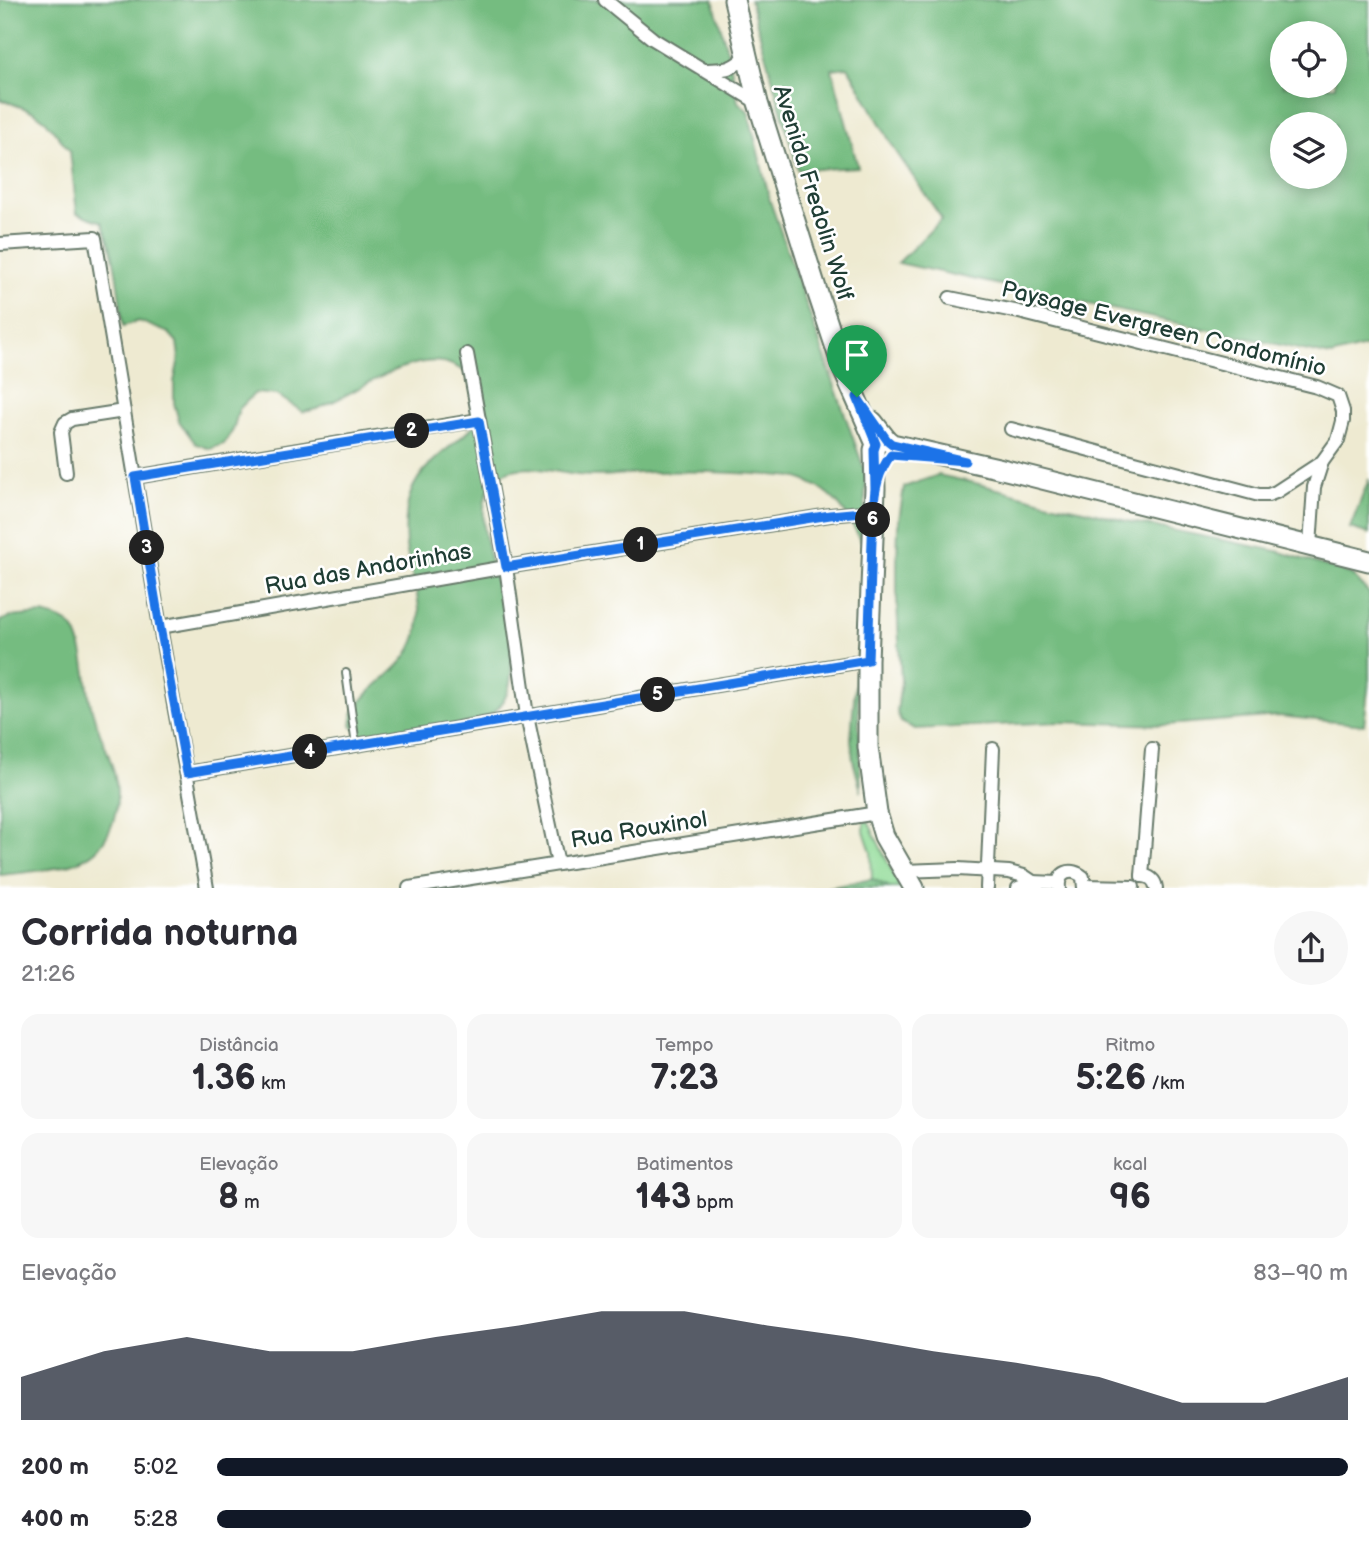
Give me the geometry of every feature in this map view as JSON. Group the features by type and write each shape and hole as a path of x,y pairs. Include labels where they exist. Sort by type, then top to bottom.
{"main road":[{"name":"Avenida Fredolin Wolf","path":"734,0 758,103 843,369 885,449"},
{"path":"914,888 884,836 877,813 868,747 873,511 875,489 885,449 965,461 1369,561"}],"street":[{"path":"605,0 653,39 758,103"},
{"path":"704,70 726,69 737,65 746,56"},
{"path":"0,244 95,238 206,888"},
{"name":"Paysage Evergreen Condomínio","path":"950,298 1019,312 1304,384 1338,396 1343,421 1338,440 1322,462 1314,487 1310,546"},
{"path":"467,355 506,567 527,716 558,864"},
{"path":"65,472 61,432 65,423 72,419 124,411"},
{"path":"135,477 479,421"},
{"name":"Paysage Evergreen Condomínio","path":"1011,429 1259,495 1276,492 1322,462"},
{"name":"Rua das Andorinhas","path":"160,627 506,567 830,515 873,511"},
{"path":"187,773 868,660"},
{"path":"987,888 993,749"},
{"path":"1142,876 1152,749"},
{"name":"Rua Rouxinol","path":"408,888 877,813"},
{"path":"903,871 958,869 1017,873 1033,882 1058,885 1064,873 1073,871 1081,875 1084,887 1133,887 1136,880 1142,876 1150,877 1156,888"},
{"path":"1018,888 1033,882"}],"lane":[{"path":"346,673 356,745"}],"green space":[{"path":"0,0 713,0 738,102 748,111 770,201 866,475 863,545 844,511 829,494 795,477 706,472 597,476 529,468 509,471 490,486 485,502 484,520 490,559 510,636 511,675 505,698 492,713 470,722 382,739 363,735 351,725 354,712 370,691 404,659 419,625 405,525 414,485 437,457 472,427 479,413 484,386 457,367 432,361 399,369 333,402 303,412 277,395 255,393 239,409 233,430 224,444 210,449 196,444 179,421 174,403 174,382 179,358 177,342 169,333 139,321 123,326 114,260 107,234 102,222 77,213 70,151 46,121 34,112 0,99"},
{"path":"750,0 1369,0 1369,346 1331,356 898,263 942,219 895,150 848,67 832,69 858,167 798,170"},
{"path":"938,475 1126,521 1277,551 1351,574 1369,593 1369,680 1364,725 1279,716 1166,725 1059,722 915,729 901,722 897,712 901,681 897,602 898,526 904,487"},
{"path":"1369,479 1369,534 1350,528"},
{"path":"43,614 69,624 77,635 92,710 114,774 116,809 113,822 100,846 80,861 40,871 0,875 0,621 10,617"},
{"path":"858,646 857,661 861,791 851,739"},
{"path":"864,813 900,888 891,888 872,879 871,852 864,831"},
{"path":"872,879 891,888 827,888"}],"route":[{"path":"857,397 876,444 873,511 830,515 506,567 479,421 135,477 187,773 868,660 873,511 875,489 882,469 891,455 965,461 892,444 857,397"}]}
